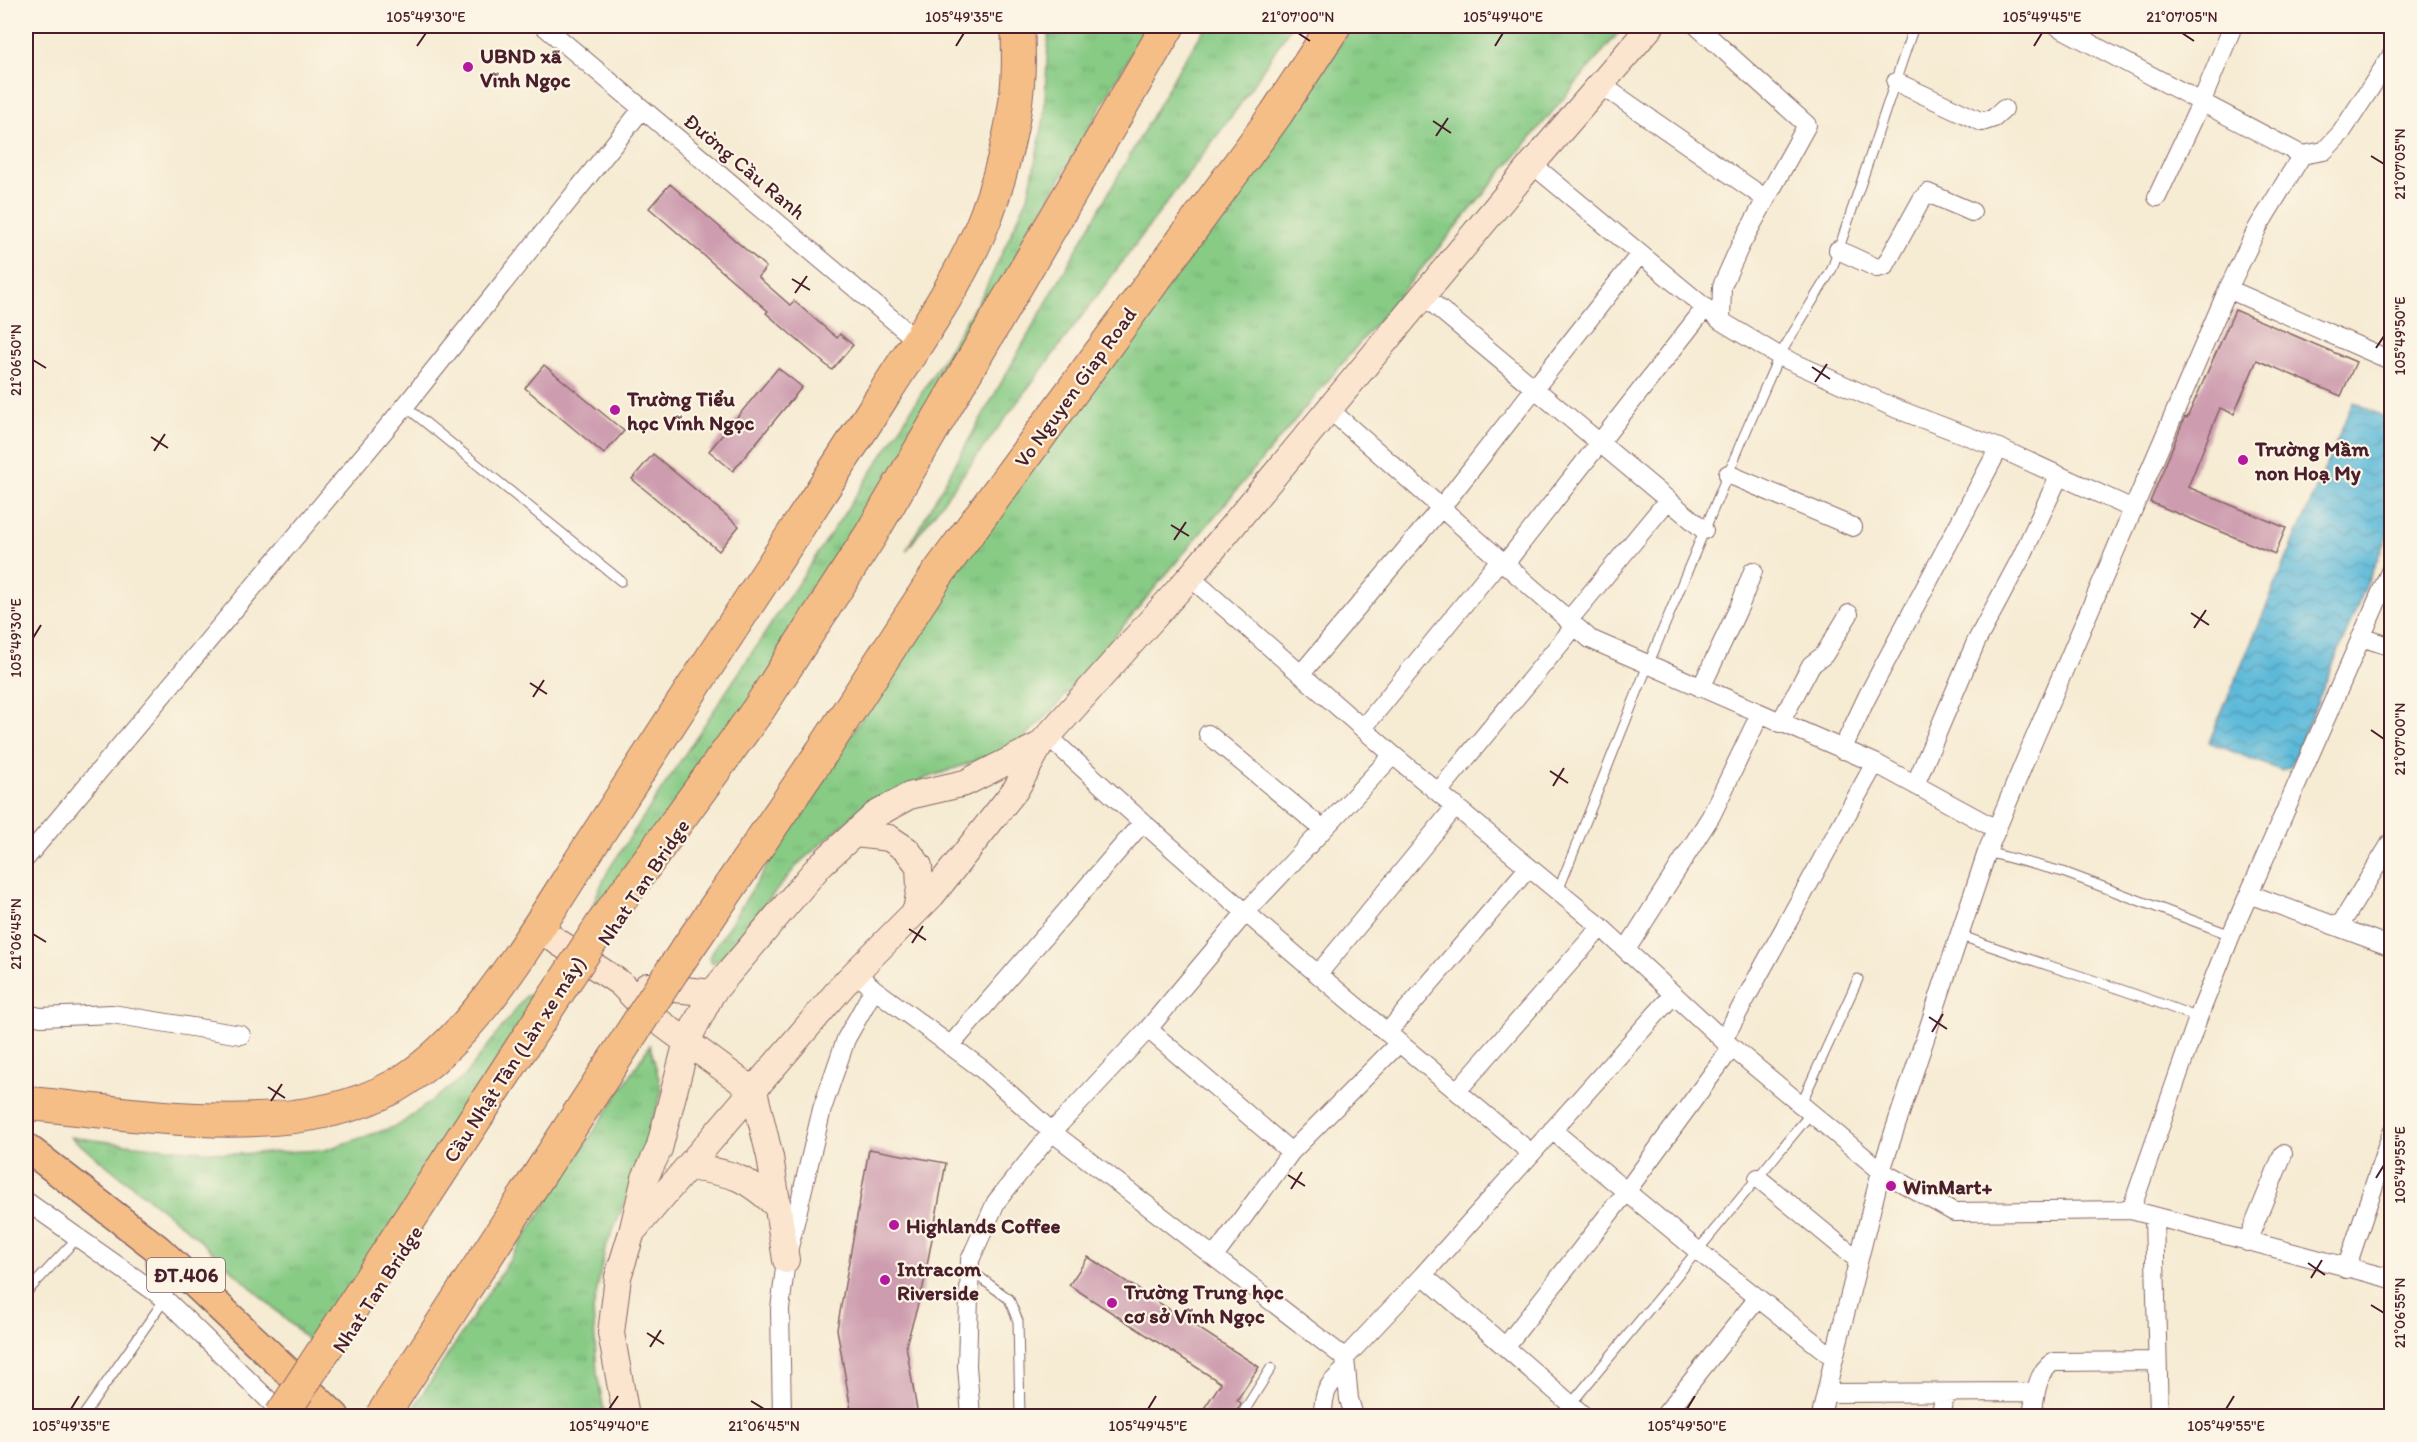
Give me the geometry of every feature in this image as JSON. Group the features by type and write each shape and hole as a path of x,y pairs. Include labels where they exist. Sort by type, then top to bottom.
{"highway":[{"path":"26,1103 183,1118 280,1119 340,1109 395,1086 437,1055 471,1020 537,928 960,274 981,228 1013,119 1018,77 1018,26"},
{"path":"758,710 870,536 1168,26"},
{"name":"Vo Nguyen Giap Road","path":"822,752 937,574 1276,114 1334,26"},
{"name":"Cầu Nhật Tân (Làn xe máy)","path":"283,1416 601,926 758,710"},
{"name":"Nhat Tan Bridge","path":"294,1416 610,931 758,710"},
{"path":"382,1416 672,971 822,752"},
{"path":"395,1416 681,977 822,752"}],"main road":[{"name":"ĐT.406","path":"26,1147 158,1249 335,1416"}],"street":[{"name":"Đường Cầu Ranh","path":"544,26 918,341"},
{"path":"632,1232 754,1091 865,981 916,911 932,895 1016,789 1044,741 1190,577 1532,164 1651,26"},
{"path":"1697,26 1807,125 1740,246 1722,286 1721,321"},
{"path":"2058,26 2302,155 2324,151 2341,133 2391,55"},
{"path":"2157,197 2201,103 2233,26"},
{"path":"1896,82 1982,122 1994,118 2004,109"},
{"path":"1600,84 1766,199"},
{"path":"26,858 405,406 642,109"},
{"path":"1821,1416 1881,1171 1996,829 2228,289 2258,227 2302,155"},
{"path":"1532,164 1721,321 1779,356 1897,409 1999,448 2133,508"},
{"path":"1838,250 1877,268 1885,266 1922,199 1928,193 1972,212"},
{"path":"1300,674 1440,509 1640,254"},
{"path":"2228,289 2391,361"},
{"path":"1424,296 1704,530"},
{"path":"1363,728 1501,563 1705,308"},
{"path":"1330,410 1590,639 1875,763 1996,829"},
{"path":"1842,750 1867,697 1999,448"},
{"path":"1728,474 1853,527"},
{"path":"1915,785 1976,642 2059,476"},
{"path":"1439,791 1668,500"},
{"path":"2131,1210 2198,1018 2231,935 2391,567"},
{"path":"1701,688 1740,605 1753,571"},
{"path":"1190,577 1393,754 1601,927 1727,1043 1881,1171 1954,1212 2131,1210 2346,1269 2391,1279"},
{"path":"1780,723 1811,665 1824,655 1849,614"},
{"path":"2361,637 2391,647"},
{"path":"1626,950 1711,816 1760,714"},
{"path":"1208,734 1323,829"},
{"path":"1044,741 1531,1153"},
{"path":"626,1416 611,1333 618,1277 645,1178 659,1149 687,1041 712,993 820,865 875,815 909,796 965,783 1044,741"},
{"path":"971,1416 967,1366 970,1270 973,1251 996,1202 1052,1132 1148,1029 1245,913 1393,754"},
{"path":"1504,1347 1626,1192 1727,1043 1875,763"},
{"path":"1318,974 1456,806"},
{"path":"950,1046 1142,823"},
{"path":"855,834 889,838 907,849 919,866 920,888 916,911"},
{"path":"2339,927 2391,841"},
{"path":"1214,1257 1291,1152 1393,1038 1529,867"},
{"path":"2249,894 2391,947"},
{"path":"1457,1091 1601,927"},
{"path":"537,928 620,983 654,1018 754,1091 770,1157 786,1260"},
{"path":"865,981 982,1069 1052,1132 1214,1257 1345,1364 1354,1416"},
{"path":"782,1416 780,1309 786,1260 822,1109 865,981"},
{"path":"620,983 712,993"},
{"path":"1323,1416 1323,1397 1345,1364 1673,995"},
{"path":"26,1014 41,1017 112,1014 241,1035"},
{"path":"1148,1029 1291,1152"},
{"path":"1552,1130 1698,1251 1834,1358"},
{"path":"2346,1269 2391,1132"},
{"path":"2247,1242 2283,1154"},
{"path":"688,1167 726,1172 756,1186 778,1207"},
{"path":"1758,1178 1858,1260"},
{"path":"26,1201 165,1299 283,1416"},
{"path":"2154,1216 2159,1416"},
{"path":"158,1249 154,1259 165,1299"},
{"path":"1423,1275 1504,1347 1572,1413"},
{"path":"1664,1416 1758,1298"},
{"path":"2032,1416 2041,1374 2045,1367 2053,1362 2156,1361"},
{"path":"1826,1393 2036,1392"},
{"path":"1940,1416 1945,1394"}],"lane":[{"path":"1558,891 1647,665 1779,356 1832,269 1914,26"},
{"path":"405,406 621,581"},
{"path":"1988,852 2063,872 2231,935"},
{"path":"1959,936 2144,996 2198,1018"},
{"path":"1572,1413 1758,1178 1806,1109 1858,979"},
{"path":"26,1293 78,1238"},
{"path":"970,1270 1009,1299 1018,1321 1020,1416"},
{"path":"83,1416 165,1299"},
{"path":"1241,1416 1271,1368"}],"green space":[{"path":"1049,26 1147,26 758,710 590,915 609,869 892,441 984,292 1028,197 1044,119"},
{"path":"1207,26 1291,26 1239,106 906,551 1181,65"},
{"path":"1352,26 1624,26 1052,711 1013,748 924,779 865,805 798,864 721,958 712,963 709,957 950,580 1287,126"},
{"path":"562,984 321,1352 193,1234 71,1137 237,1154 325,1150 399,1125 464,1077 526,996"},
{"path":"650,1045 662,1091 638,1172 605,1249 593,1310 597,1373 605,1416 408,1416"}],"water":[{"path":"2353,402 2391,420 2391,526 2290,767 2282,771 2209,742"}],"building":[{"path":"670,184 766,267 758,277 790,305 794,301 837,338 840,334 853,345 832,370 649,208"},
{"path":"2235,310 2356,362 2341,396 2257,360 2234,414 2220,408 2188,487 2286,528 2275,554 2150,502 2185,417 2187,418"},
{"path":"544,365 624,431 604,454 525,388"},
{"path":"778,368 802,387 733,471 709,451"},
{"path":"653,454 739,526 719,551 632,479"},
{"name":"Intracom Riverside","path":"869,1149 946,1163 923,1287 906,1345 918,1416 852,1416 837,1329"},
{"path":"1088,1257 1259,1367 1237,1400 1241,1403 1234,1416 1199,1416 1221,1383 1069,1285"}],"place":[{"name":"UBND xã Vĩnh Ngọc","path":"468,67"},
{"name":"Trường Tiểu học Vĩnh Ngọc","path":"615,410"},
{"name":"Trường Mầm non Hoạ My","path":"2243,460"},
{"name":"WinMart+","path":"1891,1186"},
{"name":"Highlands Coffee","path":"894,1225"},
{"name":"Intracom Riverside","path":"885,1280"},
{"name":"Trường Trung học cơ sở Vĩnh Ngọc","path":"1112,1303"}]}
